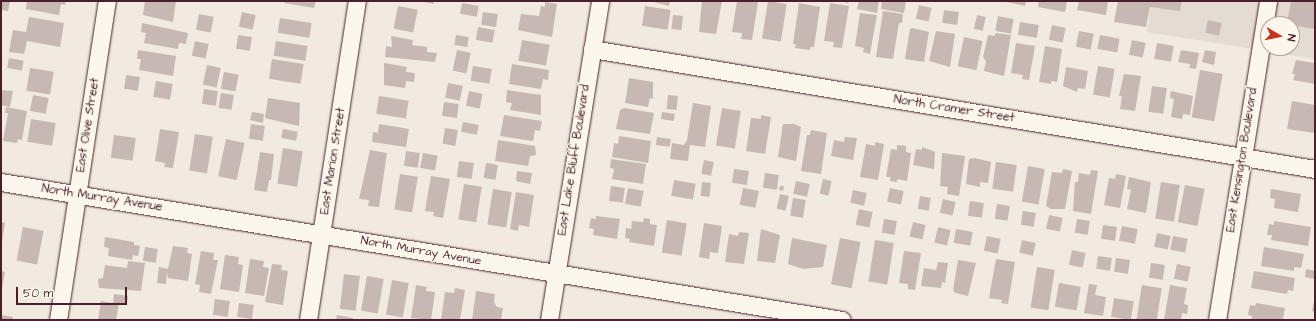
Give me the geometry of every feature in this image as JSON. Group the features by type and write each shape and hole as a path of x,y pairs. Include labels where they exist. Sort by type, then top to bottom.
{"street":[{"name":"East Olive Street","path":"58,320 107,1"},
{"name":"East Marion Street","path":"308,320 357,1"},
{"name":"East Lake Bluff Boulevard","path":"549,320 600,1"},
{"name":"East Kensington Boulevard","path":"1217,320 1268,1"},
{"name":"North Cramer Street","path":"592,49 1315,169"},
{"name":"North Murray Avenue","path":"1,182 842,320"}],"shaded area":[{"path":"1152,1 1315,1 1315,59 1296,56 1300,56 1300,16 1260,16 1260,50 1147,32"}],"building":[{"path":"1,1 10,1 8,11 1,10"},
{"path":"27,1 66,1 65,5 61,4 59,15 26,9"},
{"path":"145,1 176,1 173,22 143,15"},
{"path":"285,1 316,1 314,8 284,3"},
{"path":"420,1 434,1 434,4"},
{"path":"650,1 670,1 669,6"},
{"path":"702,1 722,1 716,34 699,32"},
{"path":"737,1 758,2 752,40 741,39 742,33 732,32"},
{"path":"768,1 787,4 781,42 762,39"},
{"path":"838,1 849,1 848,3"},
{"path":"859,1 879,1 877,13 857,9"},
{"path":"882,1 906,1 904,13 881,9"},
{"path":"1002,1 1026,1 1025,6"},
{"path":"1039,1 1067,1 1065,12 1038,7"},
{"path":"1079,1 1108,1 1106,15 1077,10"},
{"path":"1118,1 1182,1 1180,11 1150,7 1146,27 1114,22"},
{"path":"1291,1 1315,1 1315,29 1300,26 1300,16 1288,16"},
{"path":"545,2 557,4 552,37 518,30 521,14 539,16 541,6 545,7"},
{"path":"462,3 479,6 477,17 460,14"},
{"path":"799,3 820,7 814,47 810,47 810,50 795,48 796,44 793,44"},
{"path":"830,3 849,6 842,48 833,47 834,42 824,41"},
{"path":"919,5 932,8 929,22 916,19"},
{"path":"398,6 418,10 413,32 394,29"},
{"path":"645,6 671,10 668,30 642,26"},
{"path":"944,10 959,12 957,25 942,23"},
{"path":"883,11 903,14 902,23 899,23 893,59 876,57"},
{"path":"242,12 256,15 253,30 239,27"},
{"path":"483,12 498,14 496,27 481,25"},
{"path":"860,13 877,15 870,54 863,52 864,48 855,46"},
{"path":"199,14 214,17 211,33 196,30"},
{"path":"673,15 683,16 681,30 672,29"},
{"path":"977,15 986,17 983,31 974,29"},
{"path":"998,16 1014,19 1011,34 995,31"},
{"path":"29,17 64,23 60,47 27,41 24,54 9,52 13,30 26,32"},
{"path":"280,18 312,23 309,38 278,33"},
{"path":"1208,20 1222,23 1219,36 1205,33"},
{"path":"1020,22 1039,25 1037,38 1018,35"},
{"path":"142,23 188,33 186,44 179,43 178,49 144,43 146,33 141,32"},
{"path":"1052,25 1066,28 1063,43 1049,40"},
{"path":"478,27 495,30 492,43 476,40"},
{"path":"912,28 929,32 924,62 905,59 910,29"},
{"path":"936,31 955,34 950,67 929,61"},
{"path":"1079,31 1094,34 1091,50 1076,47"},
{"path":"995,33 1011,35 1004,76 984,71 986,61 983,57 988,35 995,36"},
{"path":"238,35 252,37 250,51 236,49"},
{"path":"456,35 469,37 467,47 454,45"},
{"path":"1100,35 1120,39 1117,53 1097,49"},
{"path":"391,36 413,40 412,45 427,47 427,52 437,53 435,62 385,57 386,46 392,47"},
{"path":"964,37 983,41 976,70 958,66"},
{"path":"522,40 550,45 546,66 518,61"},
{"path":"1132,40 1146,43 1143,58 1129,55"},
{"path":"195,41 209,44 206,59 192,56"},
{"path":"276,41 308,46 305,61 274,56"},
{"path":"1016,43 1035,46 1029,80 1022,79 1023,75 1011,73"},
{"path":"1157,43 1174,46 1171,62 1154,59"},
{"path":"1045,46 1062,49 1057,82 1051,81 1051,84 1039,82"},
{"path":"138,50 176,56 173,76 139,70 141,59 137,59"},
{"path":"457,50 471,53 466,73 453,71"},
{"path":"1181,50 1199,53 1196,69 1189,68 1190,64 1178,62"},
{"path":"1205,50 1216,52 1214,65 1202,62"},
{"path":"9,58 24,61 22,71 7,68"},
{"path":"272,59 304,64 300,84 269,79"},
{"path":"1296,60 1315,63 1315,84 1293,80 1295,74 1292,74"},
{"path":"384,63 407,67 406,72 415,73 414,82 406,81 405,88 384,85"},
{"path":"512,64 549,70 548,80 543,79 541,89 509,84"},
{"path":"207,65 221,68 217,87 203,85"},
{"path":"473,66 492,69 489,84 471,81"},
{"path":"1098,66 1115,69 1110,98 1093,95"},
{"path":"1066,67 1088,71 1085,89 1078,88 1077,92 1063,86"},
{"path":"30,68 54,72 50,94 26,91"},
{"path":"1200,70 1223,74 1214,121 1192,117"},
{"path":"224,72 239,75 235,92 221,89"},
{"path":"1124,74 1141,76 1135,111 1120,109 1122,96 1119,96"},
{"path":"126,75 140,77 138,91 124,89"},
{"path":"629,78 653,82 653,99 650,98 648,107 625,103"},
{"path":"156,81 173,84 170,100 153,97"},
{"path":"448,83 463,86 460,101 445,98"},
{"path":"1152,86 1167,88 1163,114 1148,112"},
{"path":"204,89 218,91 216,106 202,104"},
{"path":"1,90 13,91 10,107 1,105"},
{"path":"507,90 541,95 541,115 510,110 512,103 506,102"},
{"path":"469,91 483,94 480,109 466,106"},
{"path":"1171,91 1193,96 1190,115 1183,114 1182,119 1171,117 1174,99 1170,98"},
{"path":"221,93 234,95 231,110 219,108"},
{"path":"33,95 49,98 46,114 30,111"},
{"path":"668,95 678,96 676,110 667,109"},
{"path":"379,96 409,101 406,118 376,114"},
{"path":"268,98 300,103 299,126 265,118"},
{"path":"1292,101 1315,105 1315,133 1287,129"},
{"path":"444,102 459,104 457,118 442,116"},
{"path":"693,103 711,106 705,147 690,145 688,161 670,159 672,143 684,145 687,140"},
{"path":"6,107 27,111 22,140 18,139 17,143 3,141 8,113 5,113"},
{"path":"624,108 654,113 650,134 616,129 620,110"},
{"path":"722,108 741,111 735,149 716,146"},
{"path":"252,112 264,114 263,123 250,120"},
{"path":"662,112 675,114 674,121 661,119"},
{"path":"504,115 542,121 540,131 535,130 533,141 500,136"},
{"path":"761,115 771,117 765,154 746,151 751,118 761,119"},
{"path":"31,119 56,123 52,146 27,142"},
{"path":"463,122 479,125 477,135 461,132"},
{"path":"251,124 265,126 263,141 249,139"},
{"path":"379,124 409,129 406,147 372,142 373,132 378,133"},
{"path":"783,124 794,124 801,127 796,161 778,157"},
{"path":"445,128 458,130 455,146 442,144"},
{"path":"160,129 179,132 173,168 164,167 165,163 155,161"},
{"path":"283,129 298,132 296,141 281,138"},
{"path":"811,130 827,133 821,174 801,171 807,135 810,135"},
{"path":"195,134 213,137 207,173 189,171"},
{"path":"114,135 136,138 133,161 111,158"},
{"path":"619,136 651,141 648,163 612,157 614,143 618,144"},
{"path":"657,137 671,139 670,147 656,145"},
{"path":"845,137 857,138 853,160 831,156 834,140 844,142"},
{"path":"226,139 245,143 237,180 218,176"},
{"path":"498,140 535,146 536,155 530,156 528,166 495,161"},
{"path":"875,142 884,144 878,180 860,177 866,144 875,146"},
{"path":"897,145 906,146 906,152 911,153 907,181 897,179 897,182 890,181 891,177 886,177 891,149 897,150"},
{"path":"922,147 935,152 934,169 913,165 916,149 922,150"},
{"path":"283,148 303,151 297,187 277,184"},
{"path":"370,150 387,153 379,207 368,206 369,200 359,199"},
{"path":"406,151 420,153 418,168 404,166"},
{"path":"260,152 274,154 271,180 269,180 267,192 254,190"},
{"path":"423,153 438,156 435,171 420,168"},
{"path":"942,153 965,156 959,196 947,194 948,187 940,186"},
{"path":"975,158 991,162 988,183 980,182 980,187 966,184 969,159"},
{"path":"611,159 646,164 643,184 612,179 614,169 610,168"},
{"path":"704,160 714,162 711,176 701,174"},
{"path":"459,161 474,163 472,179 457,177"},
{"path":"996,162 1017,165 1013,192 992,189"},
{"path":"486,163 498,165 496,180 484,178"},
{"path":"1028,166 1045,169 1038,204 1022,201"},
{"path":"734,169 749,171 747,185 732,183"},
{"path":"1063,169 1072,171 1065,209 1051,209 1046,206 1052,172 1062,173"},
{"path":"1091,170 1098,171 1091,214 1073,211 1075,182 1078,182 1079,173 1090,175"},
{"path":"517,171 532,173 530,184 516,181"},
{"path":"765,173 779,175 777,190 763,188"},
{"path":"400,174 418,177 412,212 394,210"},
{"path":"1116,174 1126,176 1120,208 1104,205 1109,178 1115,179"},
{"path":"431,176 450,179 443,218 433,216 434,212 425,211"},
{"path":"1129,177 1151,182 1146,213 1127,209 1131,190 1127,189"},
{"path":"823,179 832,181 828,196 820,194"},
{"path":"674,180 696,184 693,200 671,196"},
{"path":"796,181 810,184 807,197 793,194"},
{"path":"702,182 711,183 709,197 701,196"},
{"path":"1161,182 1180,185 1174,222 1155,219"},
{"path":"464,184 482,187 476,222 458,220"},
{"path":"1185,185 1205,189 1197,226 1178,222"},
{"path":"611,186 625,188 623,203 609,201"},
{"path":"780,186 784,186 783,191 779,190"},
{"path":"628,188 644,191 641,207 625,204"},
{"path":"743,188 759,191 755,208 740,205"},
{"path":"890,188 904,191 901,205 887,202"},
{"path":"493,189 512,192 506,228 487,225"},
{"path":"1271,189 1301,194 1298,212 1274,208 1275,199 1270,198"},
{"path":"853,190 867,193 864,206 850,203"},
{"path":"516,192 534,195 529,227 519,225 518,231 510,229"},
{"path":"780,194 789,196 785,211 777,209"},
{"path":"920,196 931,198 929,211 918,209"},
{"path":"793,198 806,200 803,218 790,216"},
{"path":"943,199 956,202 953,216 940,213"},
{"path":"970,201 984,203 982,218 968,216"},
{"path":"997,204 1010,206 1007,221 995,219"},
{"path":"859,209 873,212 869,228 856,225"},
{"path":"1023,211 1036,213 1034,227 1021,225"},
{"path":"1049,215 1063,218 1060,232 1046,229"},
{"path":"596,216 620,219 617,239 593,235 594,229 589,228 591,218 596,219"},
{"path":"644,218 650,219 650,224 657,225 654,246 629,242 630,239 625,238 626,228 631,229 632,221 643,222"},
{"path":"884,219 897,221 895,235 882,233"},
{"path":"1077,219 1090,221 1088,235 1075,233"},
{"path":"667,220 687,223 682,256 662,253"},
{"path":"1274,221 1311,227 1308,246 1271,240 1272,235 1267,235 1269,224 1274,225"},
{"path":"1,222 5,223 2,241 1,241"},
{"path":"913,222 926,225 922,240 910,237"},
{"path":"704,223 722,226 718,253 710,252 709,259 699,257"},
{"path":"1103,225 1117,227 1115,241 1101,239"},
{"path":"1122,226 1138,229 1135,244 1119,241"},
{"path":"23,227 44,231 37,264 17,260"},
{"path":"938,227 951,230 947,246 934,243"},
{"path":"761,229 780,235 775,263 757,261"},
{"path":"956,229 973,232 970,246 954,243"},
{"path":"739,232 749,233 744,264 725,262 729,234 738,236"},
{"path":"1157,233 1171,236 1168,250 1154,247"},
{"path":"987,236 1001,239 998,254 984,251"},
{"path":"1173,236 1188,239 1185,253 1170,250"},
{"path":"105,237 134,242 134,245 140,246 138,256 133,255 132,260 108,256 109,248 104,247"},
{"path":"792,238 827,245 823,267 803,269 788,264"},
{"path":"840,238 861,242 852,288 831,284"},
{"path":"875,240 894,243 887,284 868,281"},
{"path":"1022,240 1036,243 1033,256 1019,253"},
{"path":"173,246 188,248 187,253 192,254 188,281 168,278 167,272 166,284 157,283 159,267 168,269"},
{"path":"145,247 158,249 156,263 143,261"},
{"path":"1264,247 1304,254 1301,268 1294,267 1294,271 1261,266"},
{"path":"1072,250 1086,253 1083,268 1069,265"},
{"path":"201,251 214,253 213,260 218,260 211,294 199,292 200,285 195,284"},
{"path":"904,251 921,253 915,290 908,289 908,284 899,283"},
{"path":"225,255 239,257 238,264 243,265 239,292 220,289"},
{"path":"1098,256 1112,258 1110,271 1096,269"},
{"path":"1116,258 1130,260 1128,274 1114,272"},
{"path":"250,259 264,261 263,267 269,268 264,296 245,293"},
{"path":"996,259 1015,262 1008,304 1001,303 1002,300 989,298"},
{"path":"958,260 976,263 968,296 955,293 953,290"},
{"path":"128,261 145,263 141,291 99,288 98,279 103,278 105,265 127,268"},
{"path":"938,262 948,263 945,283 942,282 941,288 921,286 924,268 936,270"},
{"path":"1151,263 1165,265 1163,280 1149,278"},
{"path":"272,264 282,265 281,270 288,271 283,305 265,302"},
{"path":"1177,264 1191,267 1188,282 1174,279"},
{"path":"1037,267 1055,270 1048,310 1031,307"},
{"path":"1306,269 1315,271 1315,279 1305,277"},
{"path":"1,271 5,272 2,288 1,288"},
{"path":"1254,271 1295,278 1293,291 1288,290 1287,294 1251,288"},
{"path":"344,274 360,276 356,311 340,309"},
{"path":"367,276 384,279 378,313 361,310"},
{"path":"392,280 409,283 403,317 386,314"},
{"path":"1059,283 1081,287 1076,310 1055,307"},
{"path":"1089,284 1097,285 1095,295 1106,297 1103,316 1084,313"},
{"path":"416,285 427,287 426,291 435,292 431,320 411,318"},
{"path":"1142,285 1162,288 1157,320 1137,320"},
{"path":"1170,285 1187,288 1184,304 1188,305 1187,314 1182,313 1181,320 1164,320"},
{"path":"455,288 465,290 460,320 441,320 445,292 454,293"},
{"path":"476,291 495,294 494,302 497,307 503,308 501,320 472,320"},
{"path":"114,294 128,296 127,305 119,304 116,320 98,320 101,301 113,303"},
{"path":"1114,298 1134,301 1131,320 1111,317"},
{"path":"215,299 230,301 228,317 213,315"},
{"path":"1314,301 1315,302 1315,312 1312,311"},
{"path":"239,303 254,305 252,319 237,317"},
{"path":"1256,303 1285,308 1283,319 1252,320 1252,316 1248,315 1250,305 1255,306"},
{"path":"1,315 13,317 13,320 1,320"},
{"path":"337,315 353,318 353,320 336,320"}]}
